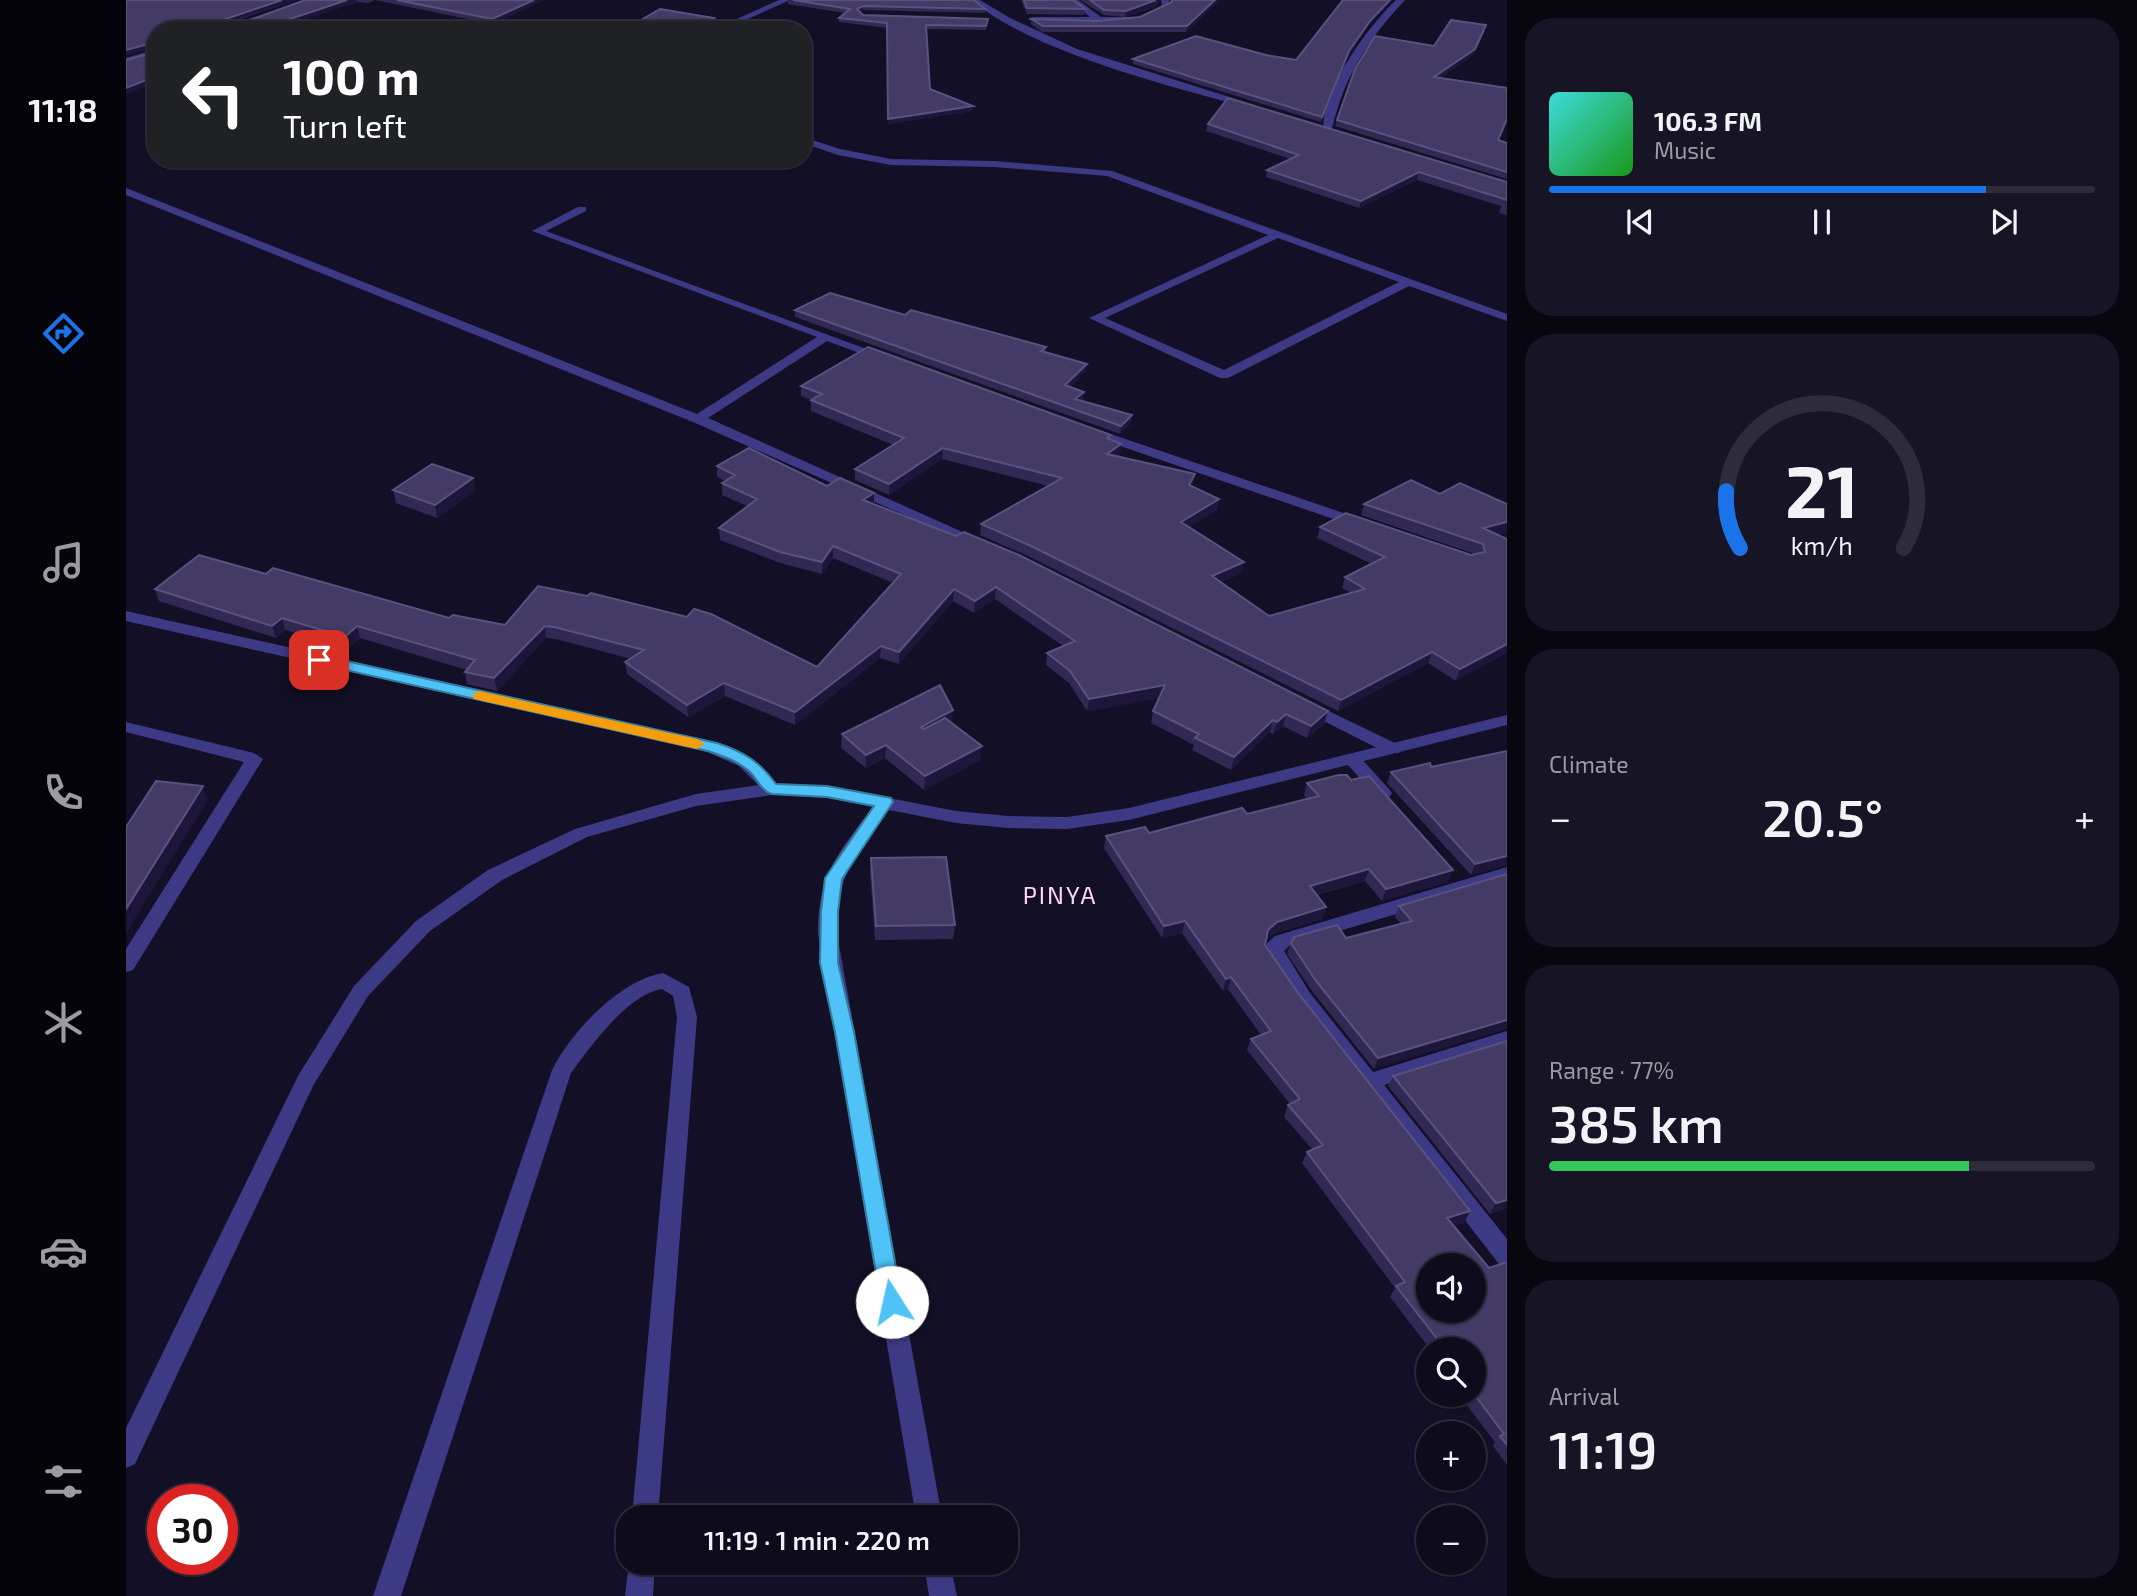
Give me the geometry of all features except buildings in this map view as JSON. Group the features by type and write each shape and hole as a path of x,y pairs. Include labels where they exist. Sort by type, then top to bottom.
{"street":[{"path":"248,21 313,0"},
{"path":"737,21 786,0"},
{"path":"975,0 1004,19 1059,47 1263,109"},
{"path":"1073,0 1100,20"},
{"path":"991,19 1145,19 1166,6 1165,0"},
{"path":"1327,128 1336,92 1381,18 1401,0"},
{"path":"126,61 147,54"},
{"path":"1314,124 1340,132"},
{"path":"812,142 838,152 891,162 994,164 1108,173 1507,318"},
{"path":"126,191 698,419 999,552"},
{"path":"582,209 537,230 891,361"},
{"path":"1279,234 1095,318 1224,375 1408,282"},
{"path":"698,419 825,337"},
{"path":"1076,426 1371,527"},
{"path":"126,616 711,747 741,757 757,769 772,789"},
{"path":"1295,699 1393,749"},
{"path":"126,1455 305,1082 361,991 423,926 495,875 581,833 696,800 772,789 827,792 956,817 1008,822 1067,823 1129,814 1507,720"},
{"path":"126,965 254,759 128,730"},
{"path":"1353,760 1400,812"},
{"path":"885,802 834,878 829,912 829,963 845,1032 927,1505"},
{"path":"1504,1249 1303,998 1278,964 1275,948 1282,941 1460,879 1507,874"},
{"path":"387,1596 562,1070 603,1017 650,984 662,981 682,992 687,1017 646,1505"},
{"path":"1371,1081 1507,1040"},
{"path":"639,1596 641,1575"},
{"path":"939,1575 943,1596"}],"slow traffic":[{"path":"479,695 697,744"}],"district":[{"name":"PINYA","path":"1060,896"}],"route":[{"path":"319,660 711,747 741,757 757,769 772,789 827,792 885,802 834,878 829,912 829,963 845,1032 892,1302"}]}
